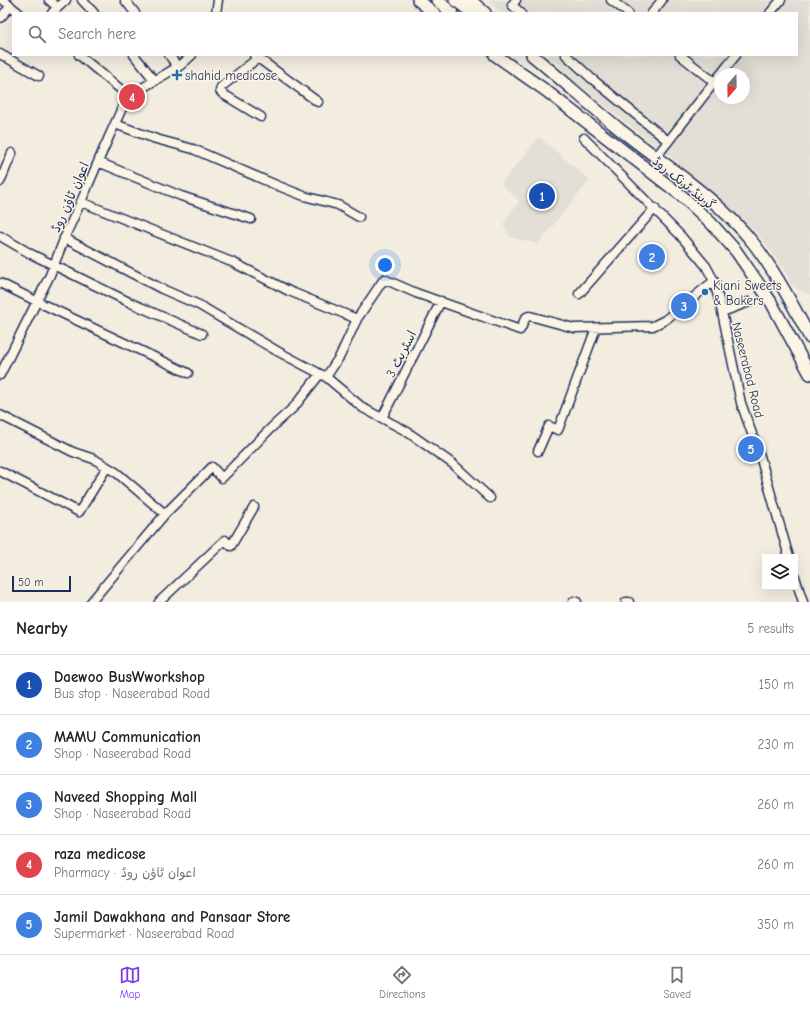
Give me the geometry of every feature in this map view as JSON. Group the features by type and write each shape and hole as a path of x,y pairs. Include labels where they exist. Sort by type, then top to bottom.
{"highway":[{"path":"418,0 433,12"},
{"path":"437,0 451,12"},
{"path":"455,0 471,12"},
{"path":"470,0 484,12"},
{"name":"گرینڈ ٹرنک روڈ","path":"495,56 545,90 682,196 711,223 736,251 767,295 810,374"},
{"path":"504,56 545,90"},
{"name":"گرینڈ ٹرنک روڈ","path":"533,56 618,128 656,156 718,206 736,223 753,243 779,280 810,338"}],"street":[{"path":"2,0 18,12"},
{"path":"49,0 54,10 66,0"},
{"path":"82,0 93,12"},
{"path":"125,0 134,12"},
{"path":"216,12 218,0"},
{"path":"516,0 512,5 520,12"},
{"path":"611,0 627,12"},
{"path":"653,12 662,0"},
{"path":"771,12 779,1"},
{"path":"0,18 11,6"},
{"path":"0,54 38,76"},
{"path":"80,56 130,98"},
{"path":"135,56 155,81"},
{"path":"170,56 178,67"},
{"name":"اعوان ٹاؤن روڈ","path":"0,375 54,265 64,238 122,108 132,94 178,67 191,56"},
{"path":"567,56 591,78 668,141"},
{"path":"656,156 714,82 681,56"},
{"path":"726,68 735,56"},
{"path":"261,117 220,91 221,87 256,57 318,102"},
{"path":"115,124 156,139 193,149 276,186 338,206 359,217"},
{"name":"Naseerabad Road","path":"584,138 655,208 680,235 706,266 714,281 741,403 760,456 788,554"},
{"path":"0,182 12,153"},
{"path":"98,162 180,196 251,219"},
{"path":"81,202 234,263 289,290 356,319"},
{"path":"579,294 655,208"},
{"path":"0,236 31,254 202,334"},
{"path":"64,238 162,289 199,305 277,351 323,375 363,408 406,431 453,464 490,498"},
{"path":"91,602 165,514 212,467 222,478 294,407 340,356 356,319 384,279 416,293 520,330 527,316 574,328 653,326 665,320 714,281"},
{"path":"0,282 36,301 188,373"},
{"name":"اسٹریٹ 3","path":"382,418 441,301"},
{"path":"722,312 749,302"},
{"path":"538,451 549,426 558,430 596,328"},
{"path":"0,415 73,452 94,460 117,473 165,514"},
{"path":"0,471 79,512 107,467"},
{"path":"158,602 225,540 231,546 254,507"},
{"path":"798,586 803,602"},
{"path":"573,602 577,602"}],"shaded area":[{"path":"488,0 810,0 810,295 792,286 786,273 759,235 674,160 564,74 558,64 549,56 798,56 798,12 501,12"},
{"path":"539,137 590,180 538,244 510,237 503,224 519,201 501,184"}],"place":[{"name":"shahid medicose","path":"177,75"},
{"name":"raza medicose","path":"132,97"},
{"name":"Daewoo BusWworkshop","path":"542,196"},
{"name":"MAMU Communication","path":"652,257"},
{"name":"Kiani Sweets & Bakers","path":"705,292"},
{"name":"Naveed Shopping Mall","path":"684,306"},
{"name":"Jamil Dawakhana and Pansaar Store","path":"751,449"}]}
